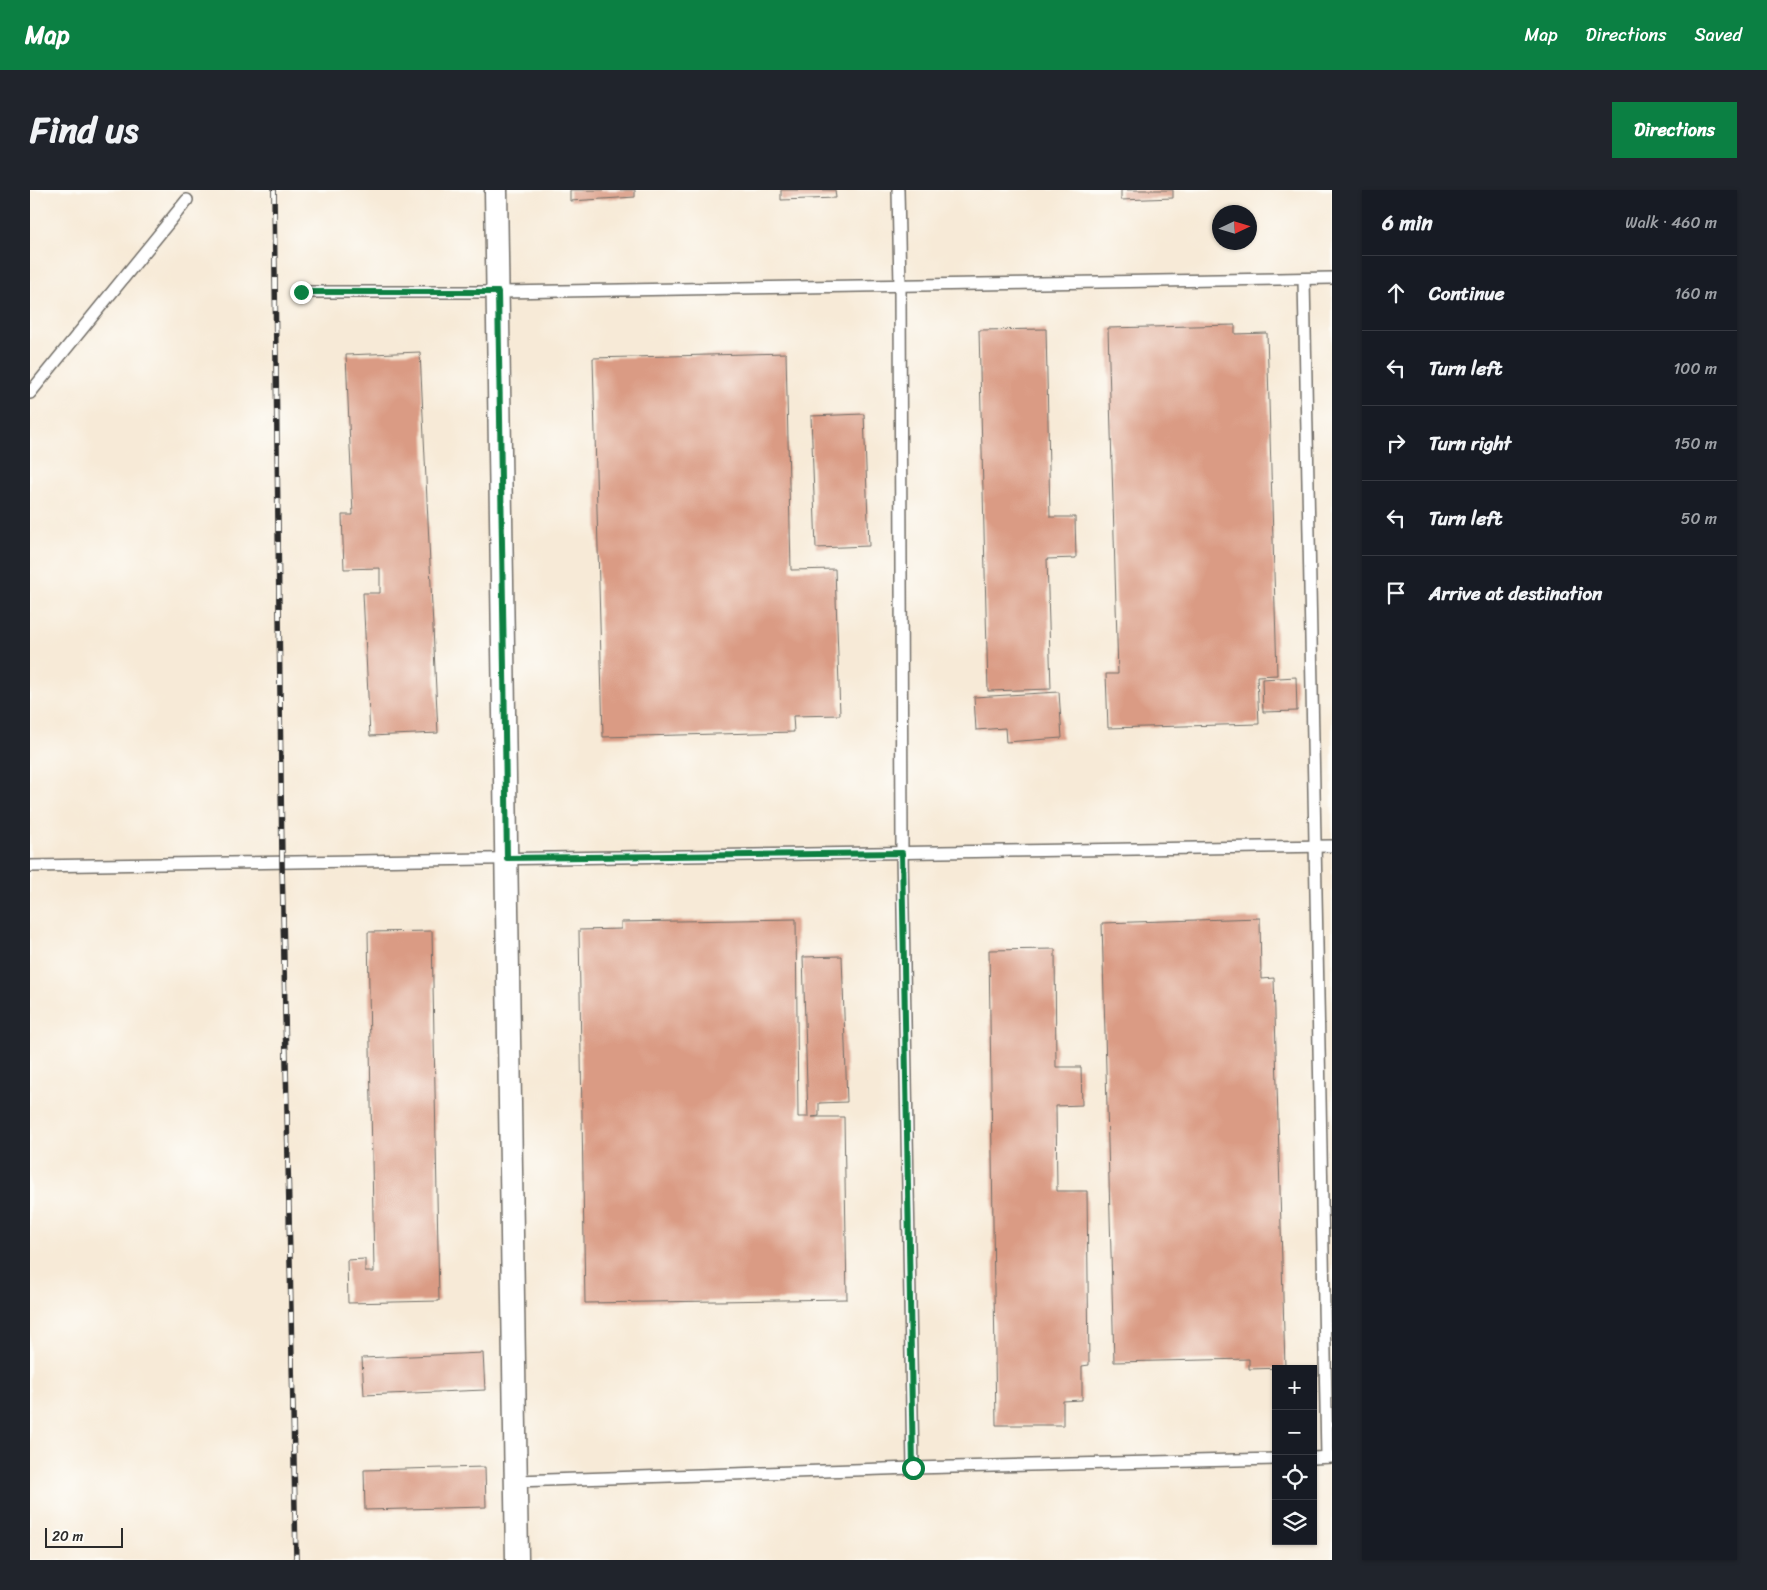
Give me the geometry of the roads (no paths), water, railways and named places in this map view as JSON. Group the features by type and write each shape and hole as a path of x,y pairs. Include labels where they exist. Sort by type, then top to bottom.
{"street":[{"path":"496,190 517,1560"}],"lane":[{"path":"898,190 902,853 913,1468"},
{"path":"30,393 187,200"},
{"path":"301,292 498,292 1332,278"},
{"path":"1304,279 1330,1457 1317,1458"},
{"path":"30,866 1332,846"},
{"path":"516,1482 913,1468 1272,1459"}],"railway":[{"path":"274,190 282,862 296,1560"}]}
